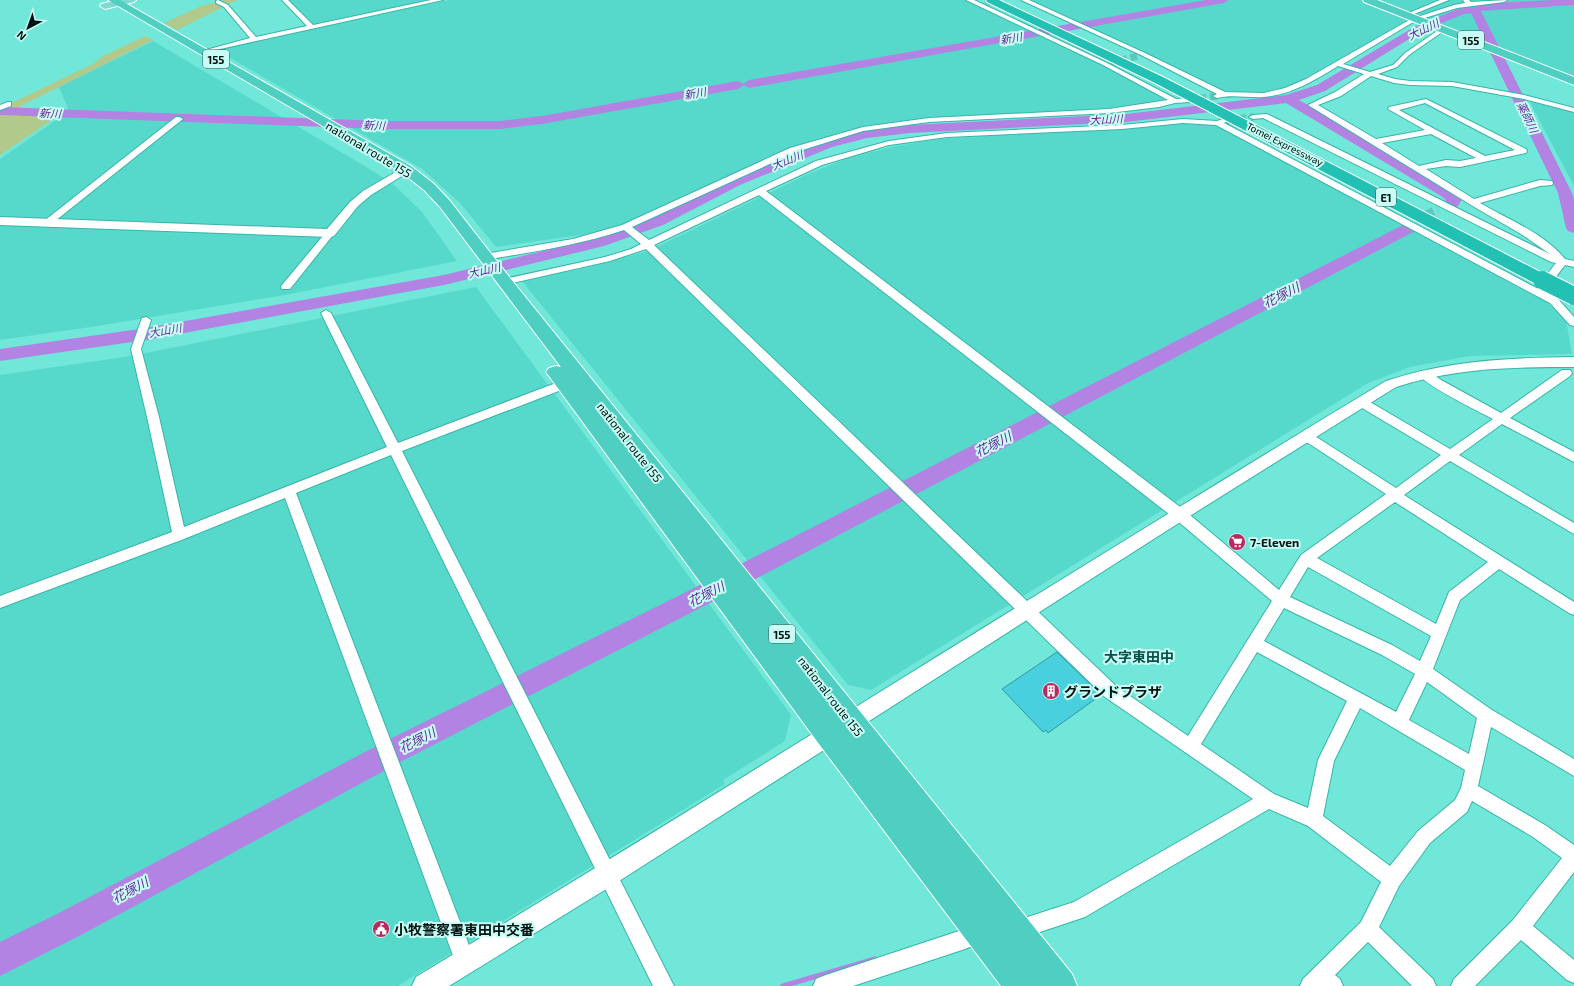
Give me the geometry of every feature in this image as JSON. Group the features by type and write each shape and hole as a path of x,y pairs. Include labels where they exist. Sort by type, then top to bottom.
{"highway":[{"name":"Tomei Expressway","path":"1004,0 1061,29 1209,98 1233,118 1544,276 1574,296"},
{"name":"155","path":"1368,0 1574,81"},
{"name":"national route 155","path":"108,2 204,52 315,121 429,187 440,198 473,256 496,282 851,721 1015,931 1060,986"},
{"name":"national route 155","path":"108,2 294,114 340,131 401,172 414,193"},
{"name":"Tomei Expressway","path":"986,3 1061,29"},
{"name":"Tomei Expressway","path":"1544,276 1574,285"},
{"name":"national route 155","path":"496,282 565,384 1022,986"}],"main road":[{"path":"108,2 130,0"}],"street":[{"path":"223,0 218,2 226,6 254,39"},
{"path":"285,0 312,27"},
{"path":"204,52 254,39 440,0"},
{"path":"969,0 986,3 1107,64 1175,101"},
{"path":"1024,0 1140,55 1209,98"},
{"path":"1407,15 1446,0"},
{"path":"496,282 607,259 634,251 646,243 819,164 869,148 913,139 1132,117 1159,105 1175,101 1264,95 1287,90 1341,66 1380,38 1418,19 1467,2 1504,0"},
{"path":"1443,29 1407,54 1401,62 1395,66 1369,74 1338,94 1312,105 1420,168 1476,204 1540,242 1570,263"},
{"path":"1341,66 1394,81 1423,84 1441,83 1524,97 1574,110"},
{"path":"1420,168 1446,163 1460,164 1484,159 1522,151 1426,101 1392,109 1484,159"},
{"path":"0,108 8,104"},
{"path":"473,256 573,242 626,228 793,150 826,139 863,130 929,120 1074,113 1183,121 1264,116 1439,206 1459,212 1554,260 1570,263"},
{"path":"1233,118 1411,222 1554,301"},
{"path":"47,223 179,119"},
{"path":"1375,142 1433,131"},
{"path":"286,287 362,196 401,172"},
{"path":"1459,212 1476,204 1540,183 1549,183"},
{"path":"760,191 1179,514 1280,599 1387,650 1424,671 1486,715 1574,768"},
{"path":"0,221 330,233"},
{"path":"626,228 646,243 1111,692 1268,800 1314,820 1392,879"},
{"path":"1570,263 1550,278 1548,288 1554,301 1574,323"},
{"path":"326,313 664,986"},
{"path":"145,322 136,349 153,417 179,535"},
{"path":"425,986 608,875 1179,514 1391,384 1424,374 1453,368 1496,363 1570,368"},
{"path":"1191,746 1280,599 1306,560 1570,368"},
{"path":"1424,374 1574,458"},
{"path":"0,602 179,535 395,449 565,384"},
{"path":"1361,402 1574,529"},
{"path":"1306,436 1574,609"},
{"path":"289,491 465,961"},
{"path":"1306,560 1439,633"},
{"path":"1400,722 1424,671 1454,596 1499,561"},
{"path":"1254,643 1400,722 1474,766"},
{"path":"1314,820 1326,760 1357,698"},
{"path":"1321,982 1368,929 1392,879 1424,837 1461,806 1469,790 1486,715"},
{"path":"1461,986 1520,927 1574,856 1539,831 1469,790"},
{"path":"1015,931 1078,910 1268,800"},
{"path":"1520,927 1574,973"},
{"path":"1368,929 1426,986"},
{"path":"823,986 965,940"}],"shaded area":[{"path":"288,0 436,0 313,26"},
{"path":"449,0 965,0 1039,34 1168,99 1168,101 1107,110 957,116 910,120 842,133 783,153 659,209 602,232 496,247 460,203 422,169 220,52 224,49 265,39"},
{"path":"1027,0 1362,0 1409,19 1323,71 1284,89 1263,94 1229,93"},
{"path":"1372,0 1574,0 1574,77 1425,19"},
{"path":"153,41 378,174 395,186 422,212 457,261 285,295 91,327 0,340 0,159 69,111 59,87"},
{"path":"1529,99 1574,110 1574,186 1533,108"},
{"path":"1184,123 1216,125 1543,299 1566,320 1572,354 1469,356 1410,367 1368,383 871,690 848,685 522,281 586,268 648,251 808,174 848,158 896,146 939,139 1117,128 1130,129"},
{"path":"476,287 791,715 785,741 723,780 725,784 398,986 0,986 0,375 131,356"}],"green space":[{"path":"224,0 237,0 177,30 164,23 201,6"},
{"path":"145,36 153,40 15,109 3,107 95,63 101,57"},
{"path":"7,114 58,116 0,155 0,115"}],"building":[{"name":"グランドプラザ","path":"1057,652 1101,695 1048,733 1046,730 1043,732 1002,689"}],"waterway":[{"name":"新川","path":"1083,25 1224,0"},
{"name":"大山川","path":"1288,99 1321,88 1418,29 1462,11 1493,6 1574,2"},
{"name":"薬師川","path":"1475,9 1565,193 1574,228"},
{"name":"新川","path":"1042,32 1078,26"},
{"name":"新川","path":"749,84 1037,33"},
{"name":"新川","path":"0,111 382,125 500,125 542,120 738,85"},
{"name":"大山川","path":"0,355 146,334 444,280 598,243 657,222 735,182 800,154 827,144 867,134 910,129 1126,118 1288,99"},
{"name":"花塚川","path":"1288,99 1446,193 1454,199 1453,203 1450,205"},
{"name":"花塚川","path":"0,959 70,924 396,750 699,597 1411,227"},
{"path":"783,986 875,959"}],"tunnel":[{"path":"985,3 1001,0"},
{"path":"1110,63 1138,56"},
{"path":"1189,100 1217,96"},
{"path":"1226,121 1253,117"},
{"path":"1415,220 1438,209"}],"place":[{"name":"7-Eleven","path":"1237,542"},
{"name":"グランドプラザ","path":"1051,691"},
{"name":"小牧警察署東田中交番","path":"381,929"}],"district":[{"name":"大字東田中","path":"1139,656"}]}
